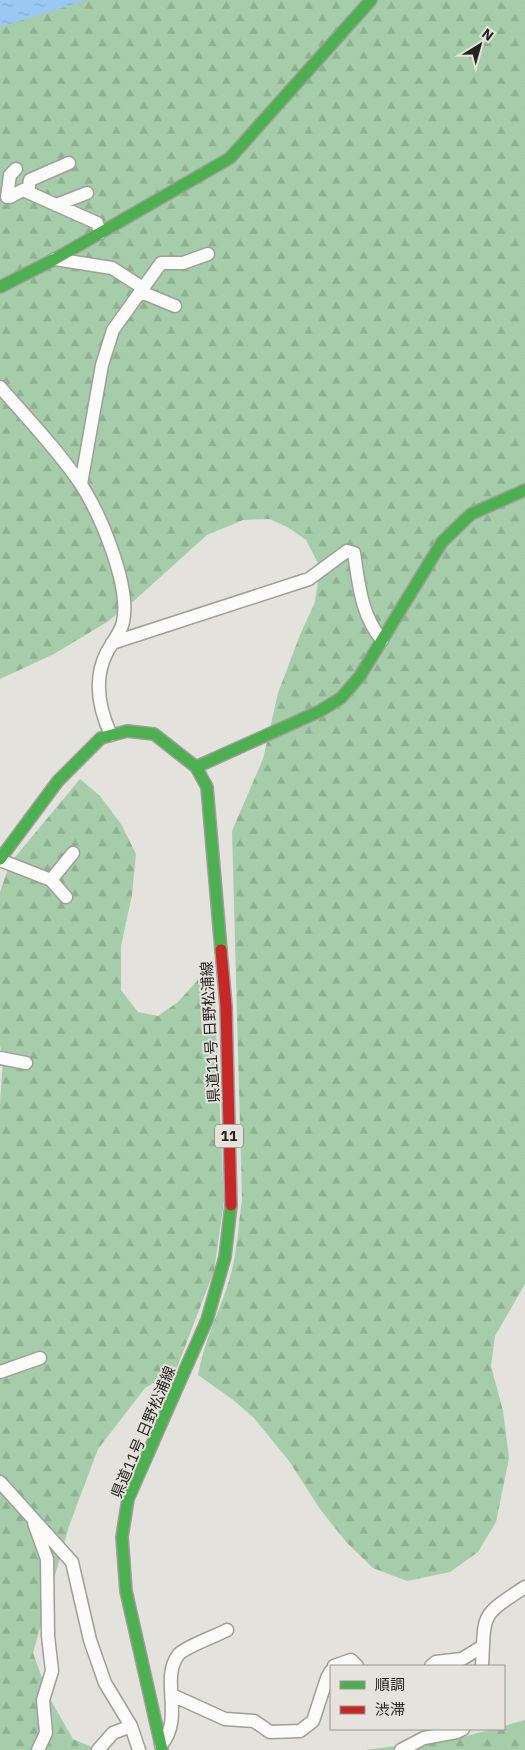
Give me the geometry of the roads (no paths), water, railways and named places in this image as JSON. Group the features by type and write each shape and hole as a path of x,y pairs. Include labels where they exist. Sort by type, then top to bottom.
{"main road":[{"path":"0,287 55,259 230,158 371,0"},
{"path":"196,767 320,712 341,698 360,676 442,542 471,514 525,490"},
{"name":"県道11号 日野松浦線","path":"0,859 58,781 101,738 127,731 154,734 196,767 207,787 226,1006 231,1207 225,1257 207,1320 128,1499 122,1537 126,1590 161,1748"}],"street":[{"path":"28,192 30,180 69,162"},
{"path":"16,169 10,175 7,196 10,197 23,190 97,223 100,233"},
{"path":"56,205 86,193"},
{"path":"81,484 102,365 113,330 161,263 183,262 208,254"},
{"path":"55,259 112,268 142,290 175,306"},
{"path":"0,387 81,484 109,542 124,591 123,623 106,654 98,684 101,714 111,735"},
{"path":"112,642 309,579 347,552 354,553 362,605 373,628 382,640"},
{"path":"51,880 73,853"},
{"path":"0,859 51,880 66,897"},
{"path":"0,1058 26,1064"},
{"path":"0,1372 40,1358"},
{"path":"0,1482 72,1562 90,1640 105,1683 131,1726 139,1750"},
{"path":"31,1516 47,1560 48,1636 52,1671 43,1700 46,1733 38,1750"},
{"path":"482,1665 485,1620 493,1608 525,1587"},
{"path":"161,1748 170,1735 172,1666 180,1653 227,1630"},
{"path":"432,1665 436,1662 462,1659 483,1646"},
{"path":"337,1665 351,1660 356,1665"},
{"path":"172,1695 225,1719 254,1721 270,1732 300,1731 313,1721 330,1673"},
{"path":"98,1750 113,1733 131,1726"},
{"path":"401,1750 424,1738 461,1730"}],"water":[{"path":"0,0 88,0 0,27"}]}
